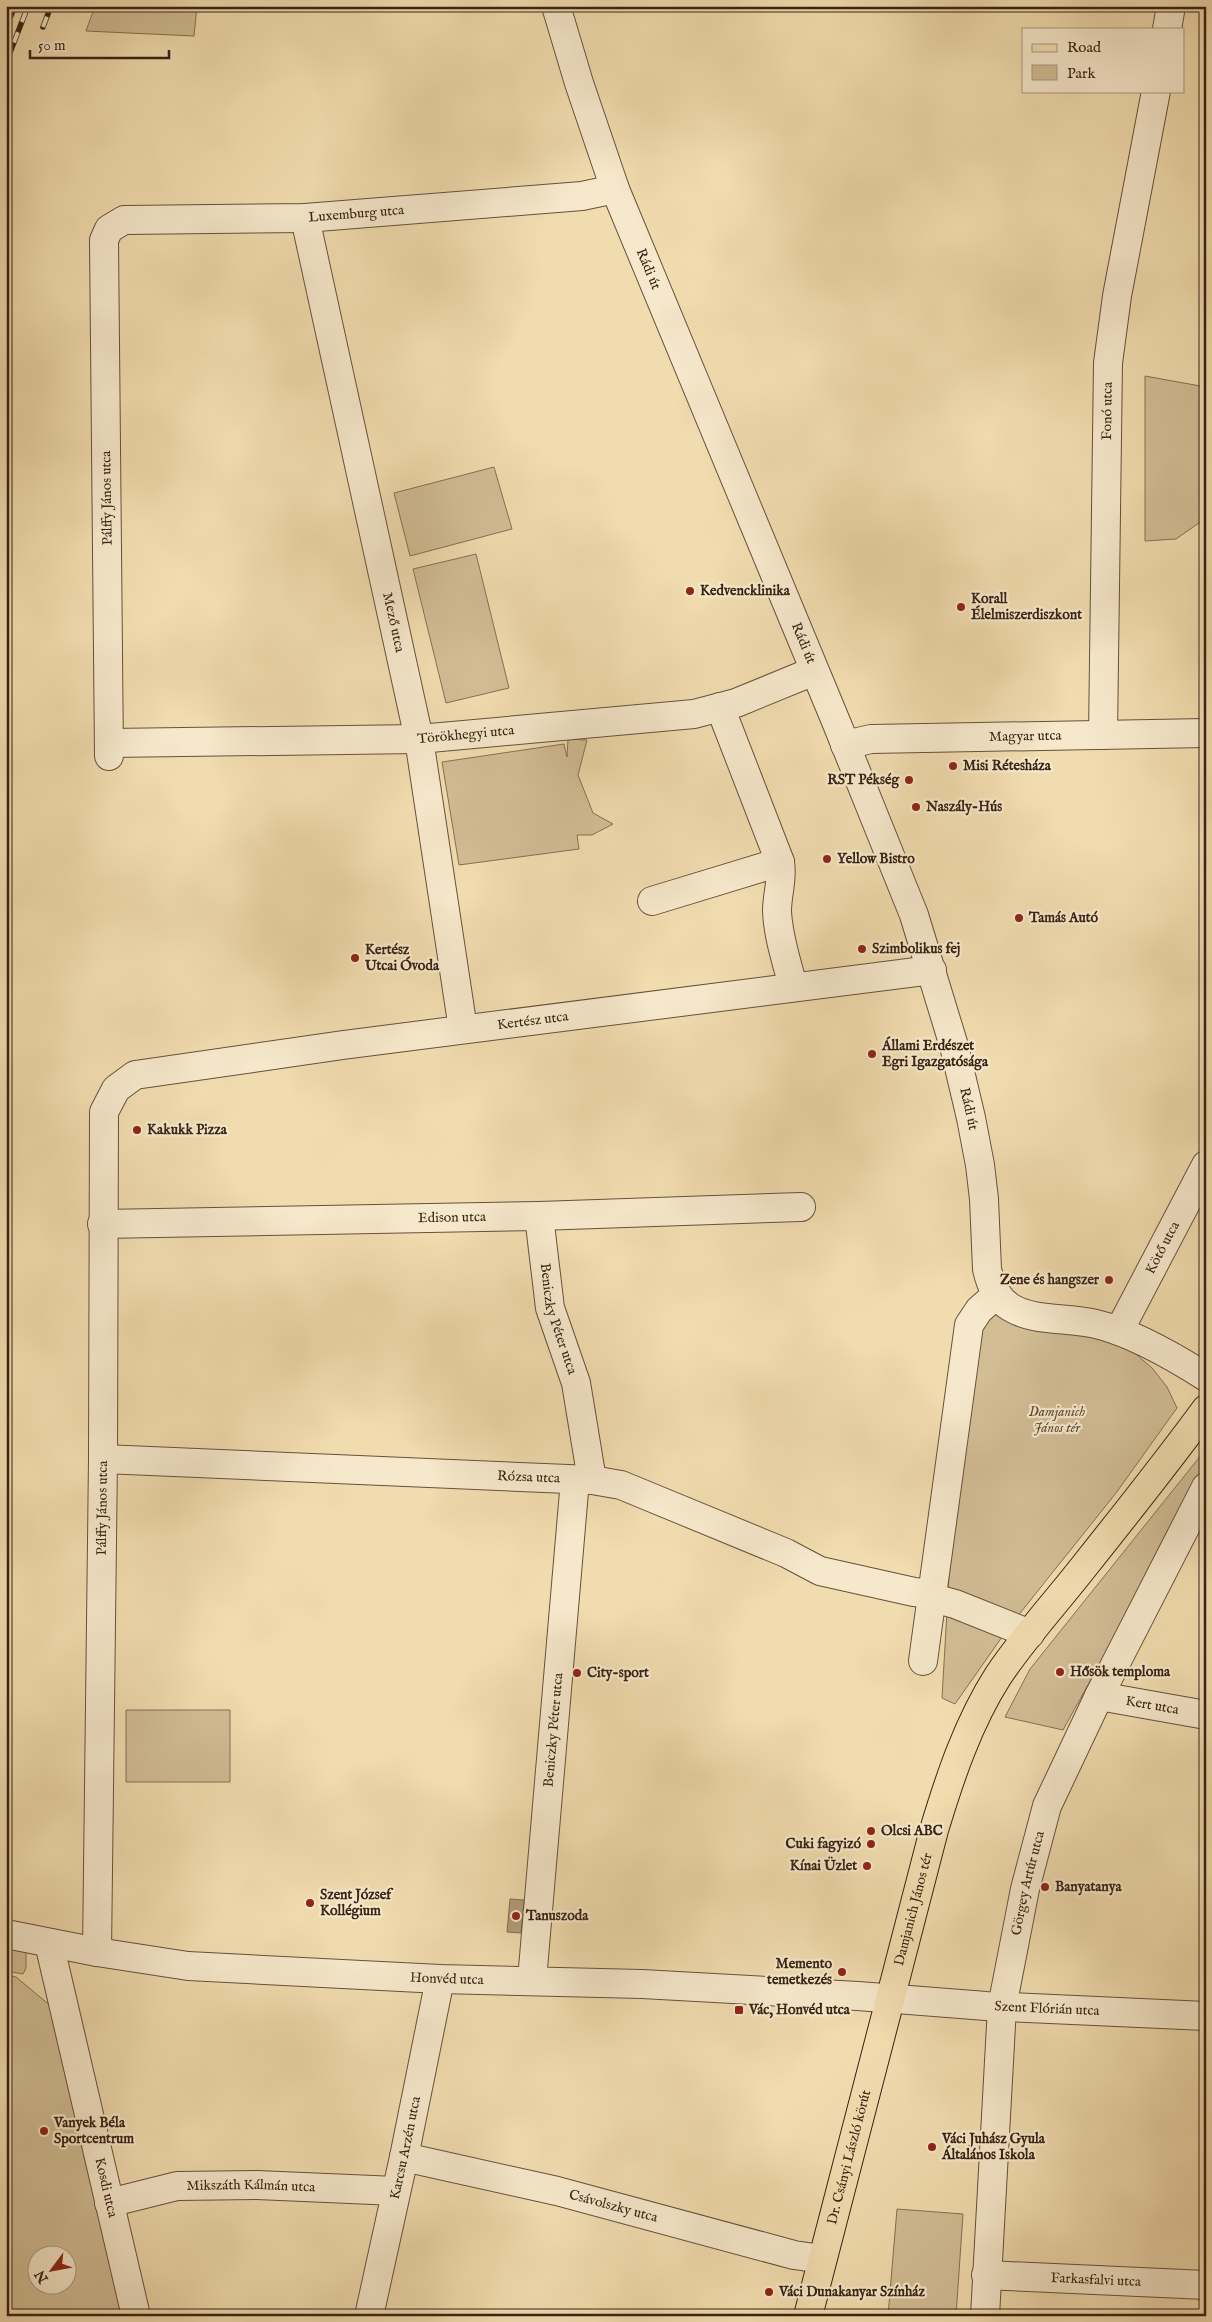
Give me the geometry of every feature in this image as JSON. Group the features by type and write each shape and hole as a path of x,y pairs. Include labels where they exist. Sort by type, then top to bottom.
{"main road":[{"name":"Damjanich János tér","path":"888,2000 946,1787 977,1714 998,1677 1030,1634 1144,1492 1206,1409"},
{"name":"Dr. Csányi László körút","path":"808,2316 888,2000"}],"street":[{"name":"Rádi út","path":"556,6 579,84 615,189 902,883 932,970 954,1046 971,1118 982,1182 987,1269 989,1282 997,1294"},
{"path":"1167,28 1172,6"},
{"name":"Fonó utca","path":"1102,734 1108,362 1117,296 1156,92"},
{"name":"Luxemburg utca","path":"104,240 109,228 124,220 305,218 582,196 615,189"},
{"name":"Mező utca","path":"305,218 419,739 463,1029"},
{"name":"Pálffy János utca","path":"104,240 109,750"},
{"name":"Törökhegyi utca","path":"109,750 419,739 694,714 736,704 814,671"},
{"path":"720,707 780,862 782,872 777,910 779,932 793,987"},
{"name":"Magyar utca","path":"845,744 871,739 1206,732"},
{"path":"652,901 780,862"},
{"name":"Kertész utca","path":"134,1075 463,1029 932,970"},
{"name":"Pálffy János utca","path":"96,1952 103,1459 102,1224 104,1112 116,1089 134,1075"},
{"name":"Kötő utca","path":"1118,1331 1206,1165"},
{"name":"Edison utca","path":"102,1224 539,1216 801,1207"},
{"name":"Beniczky Péter utca","path":"532,1980 584,1480 576,1383 550,1308 539,1216"},
{"path":"923,1662 970,1325 979,1310 997,1294 1008,1306 1024,1313 1096,1324 1118,1331 1206,1377"},
{"name":"Rózsa utca","path":"103,1459 584,1480 620,1485 786,1553 820,1571 933,1596"},
{"name":"Görgey Artúr utca","path":"985,2316 1002,2007 1025,1889 1047,1806 1099,1696 1206,1487"},
{"path":"933,1596 1030,1634"},
{"name":"Kert utca","path":"1099,1696 1206,1715"},
{"name":"Honvéd utca","path":"6,1934 96,1952 188,1966 440,1979 652,1984 858,1996 888,2000"},
{"name":"Kosdi utca","path":"49,1943 136,2316"},
{"name":"Karcsu Arzén utca","path":"368,2316 404,2157 440,1979"},
{"name":"Szent Flórián utca","path":"888,2000 1206,2016"},
{"name":"Csávolszky utca","path":"404,2157 557,2191 794,2255 822,2259"},
{"name":"Mikszáth Kálmán utca","path":"109,2204 177,2186 257,2184 396,2191"},
{"name":"Farkasfalvi utca","path":"986,2275 1206,2285"}],"green space":[{"path":"95,6 197,6 194,36 86,31"},
{"path":"1145,376 1206,387 1206,518 1176,539 1145,541"},
{"path":"494,467 512,529 410,556 394,493"},
{"path":"476,554 509,688 446,703 413,569"},
{"path":"568,739 587,740 578,775 593,813 613,824 592,835 577,835 579,849 459,865 442,762 564,744 567,757"},
{"name":"Damjanich János tér","path":"990,1308 1123,1343 1152,1368 1167,1387 1177,1408 1116,1493 1009,1627 955,1704 942,1698 949,1576 978,1328"},
{"path":"1206,1449 1206,1471 1063,1730 1005,1717 1030,1669"},
{"path":"126,1710 230,1710 230,1782 126,1782"},
{"path":"6,1947 26,1950 26,1968 23,1974 6,1971"},
{"name":"Vanyek Béla Sportcentrum","path":"6,1975 16,1977 52,2007 125,2316 6,2316"},
{"path":"897,2209 963,2214 956,2316 888,2316"}],"shaded area":[{"name":"Tanuszoda","path":"510,1899 524,1900 521,1933 507,1932"}],"railway":[{"path":"6,28 15,6"},
{"path":"6,63 28,6"},
{"path":"43,27 51,6"}],"place":[{"name":"Kedvencklinika","path":"690,591"},
{"name":"Korall Élelmiszerdiszkont","path":"961,607"},
{"name":"Misi Rétesháza","path":"953,766"},
{"name":"RST Pékség","path":"909,780"},
{"name":"Naszály-Hús","path":"916,807"},
{"name":"Yellow Bistro","path":"827,859"},
{"name":"Tamás Autó","path":"1019,918"},
{"name":"Szimbolikus fej","path":"862,949"},
{"name":"Kertész Utcai Óvoda","path":"355,958"},
{"name":"Állami Erdészet Egri Igazgatósága","path":"872,1054"},
{"name":"Kakukk Pizza","path":"137,1130"},
{"name":"Zene és hangszer","path":"1109,1280"},
{"name":"Hősök temploma","path":"1060,1672"},
{"name":"City-sport","path":"577,1673"},
{"name":"Olcsi ABC","path":"871,1831"},
{"name":"Cuki fagyizó","path":"871,1844"},
{"name":"Kínai Üzlet","path":"867,1866"},
{"name":"Banyatanya","path":"1045,1887"},
{"name":"Szent József Kollégium","path":"310,1903"},
{"name":"Tanuszoda","path":"516,1916"},
{"name":"Memento temetkezés","path":"842,1972"},
{"name":"Vác, Honvéd utca","path":"739,2010"},
{"name":"Vanyek Béla Sportcentrum","path":"44,2131"},
{"name":"Váci Juhász Gyula Általános Iskola","path":"932,2147"},
{"name":"Váci Dunakanyar Színház","path":"769,2292"}]}
